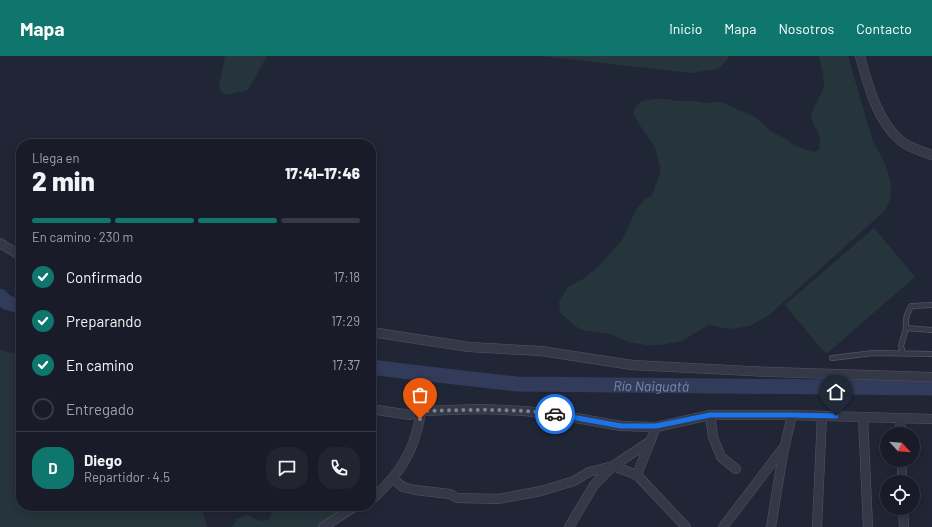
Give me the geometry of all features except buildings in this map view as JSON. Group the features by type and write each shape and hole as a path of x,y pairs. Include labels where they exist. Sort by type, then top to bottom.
{"street":[{"path":"860,56 871,95 892,132 902,142 932,154"},
{"path":"0,243 16,253"},
{"path":"376,333 469,348 541,351 632,365 763,372 932,378"},
{"path":"376,410 410,415 421,411 480,409 525,411 621,426 656,426 710,415 792,415 932,419"},
{"path":"376,496 393,479 406,461 417,433 421,411"},
{"path":"710,415 713,437 721,457 736,469"},
{"path":"771,527 792,415"},
{"path":"817,527 822,416"},
{"path":"863,418 868,527"},
{"path":"900,418 901,427"},
{"path":"637,475 656,426"},
{"path":"569,527 594,485 613,466 649,442"},
{"path":"723,527 786,444"},
{"path":"393,479 402,487 450,494 457,498 498,499 541,491 574,481 589,472 613,466 637,475 686,527"},
{"path":"323,527 348,511"},
{"path":"903,515 904,527"}],"lane":[{"path":"903,353 901,346 906,328 906,315 911,306 932,305"},
{"path":"906,328 932,330"},
{"path":"832,358 873,353 932,354"}],"shaded area":[{"path":"225,56 267,56 248,90 227,95 221,92 219,86"},
{"path":"541,56 729,56 718,69 691,73"},
{"path":"819,56 848,56 873,142 881,155 890,178 891,194 888,205 882,213 768,316 749,326 730,329 708,325 682,341 660,345 647,345 628,342 611,334 582,330 560,313 559,301 568,287 583,279 598,267 622,240 636,210 645,199 651,197 660,174 655,147 634,115 634,110 638,104 642,101 655,99 695,101 703,103 721,102 755,117 772,132 788,140 792,144 814,152 819,150 820,137 812,121 811,115 824,87"},
{"path":"874,228 915,277 826,354 785,305"},
{"path":"0,350 16,354 16,511 201,511 204,514 207,527 0,527"},
{"path":"272,511 337,511 333,517 330,527 232,527 237,519 245,515 249,515 260,521 269,520"}],"waterway":[{"name":"Río Naiguatá","path":"0,296 6,302 16,305"},
{"name":"Río Naiguatá","path":"376,368 517,384 932,388"}],"way so far":[{"path":"420,419 421,411 480,409 555,414"}],"route":[{"path":"555,414 621,426 656,426 710,415 836,416"}]}
